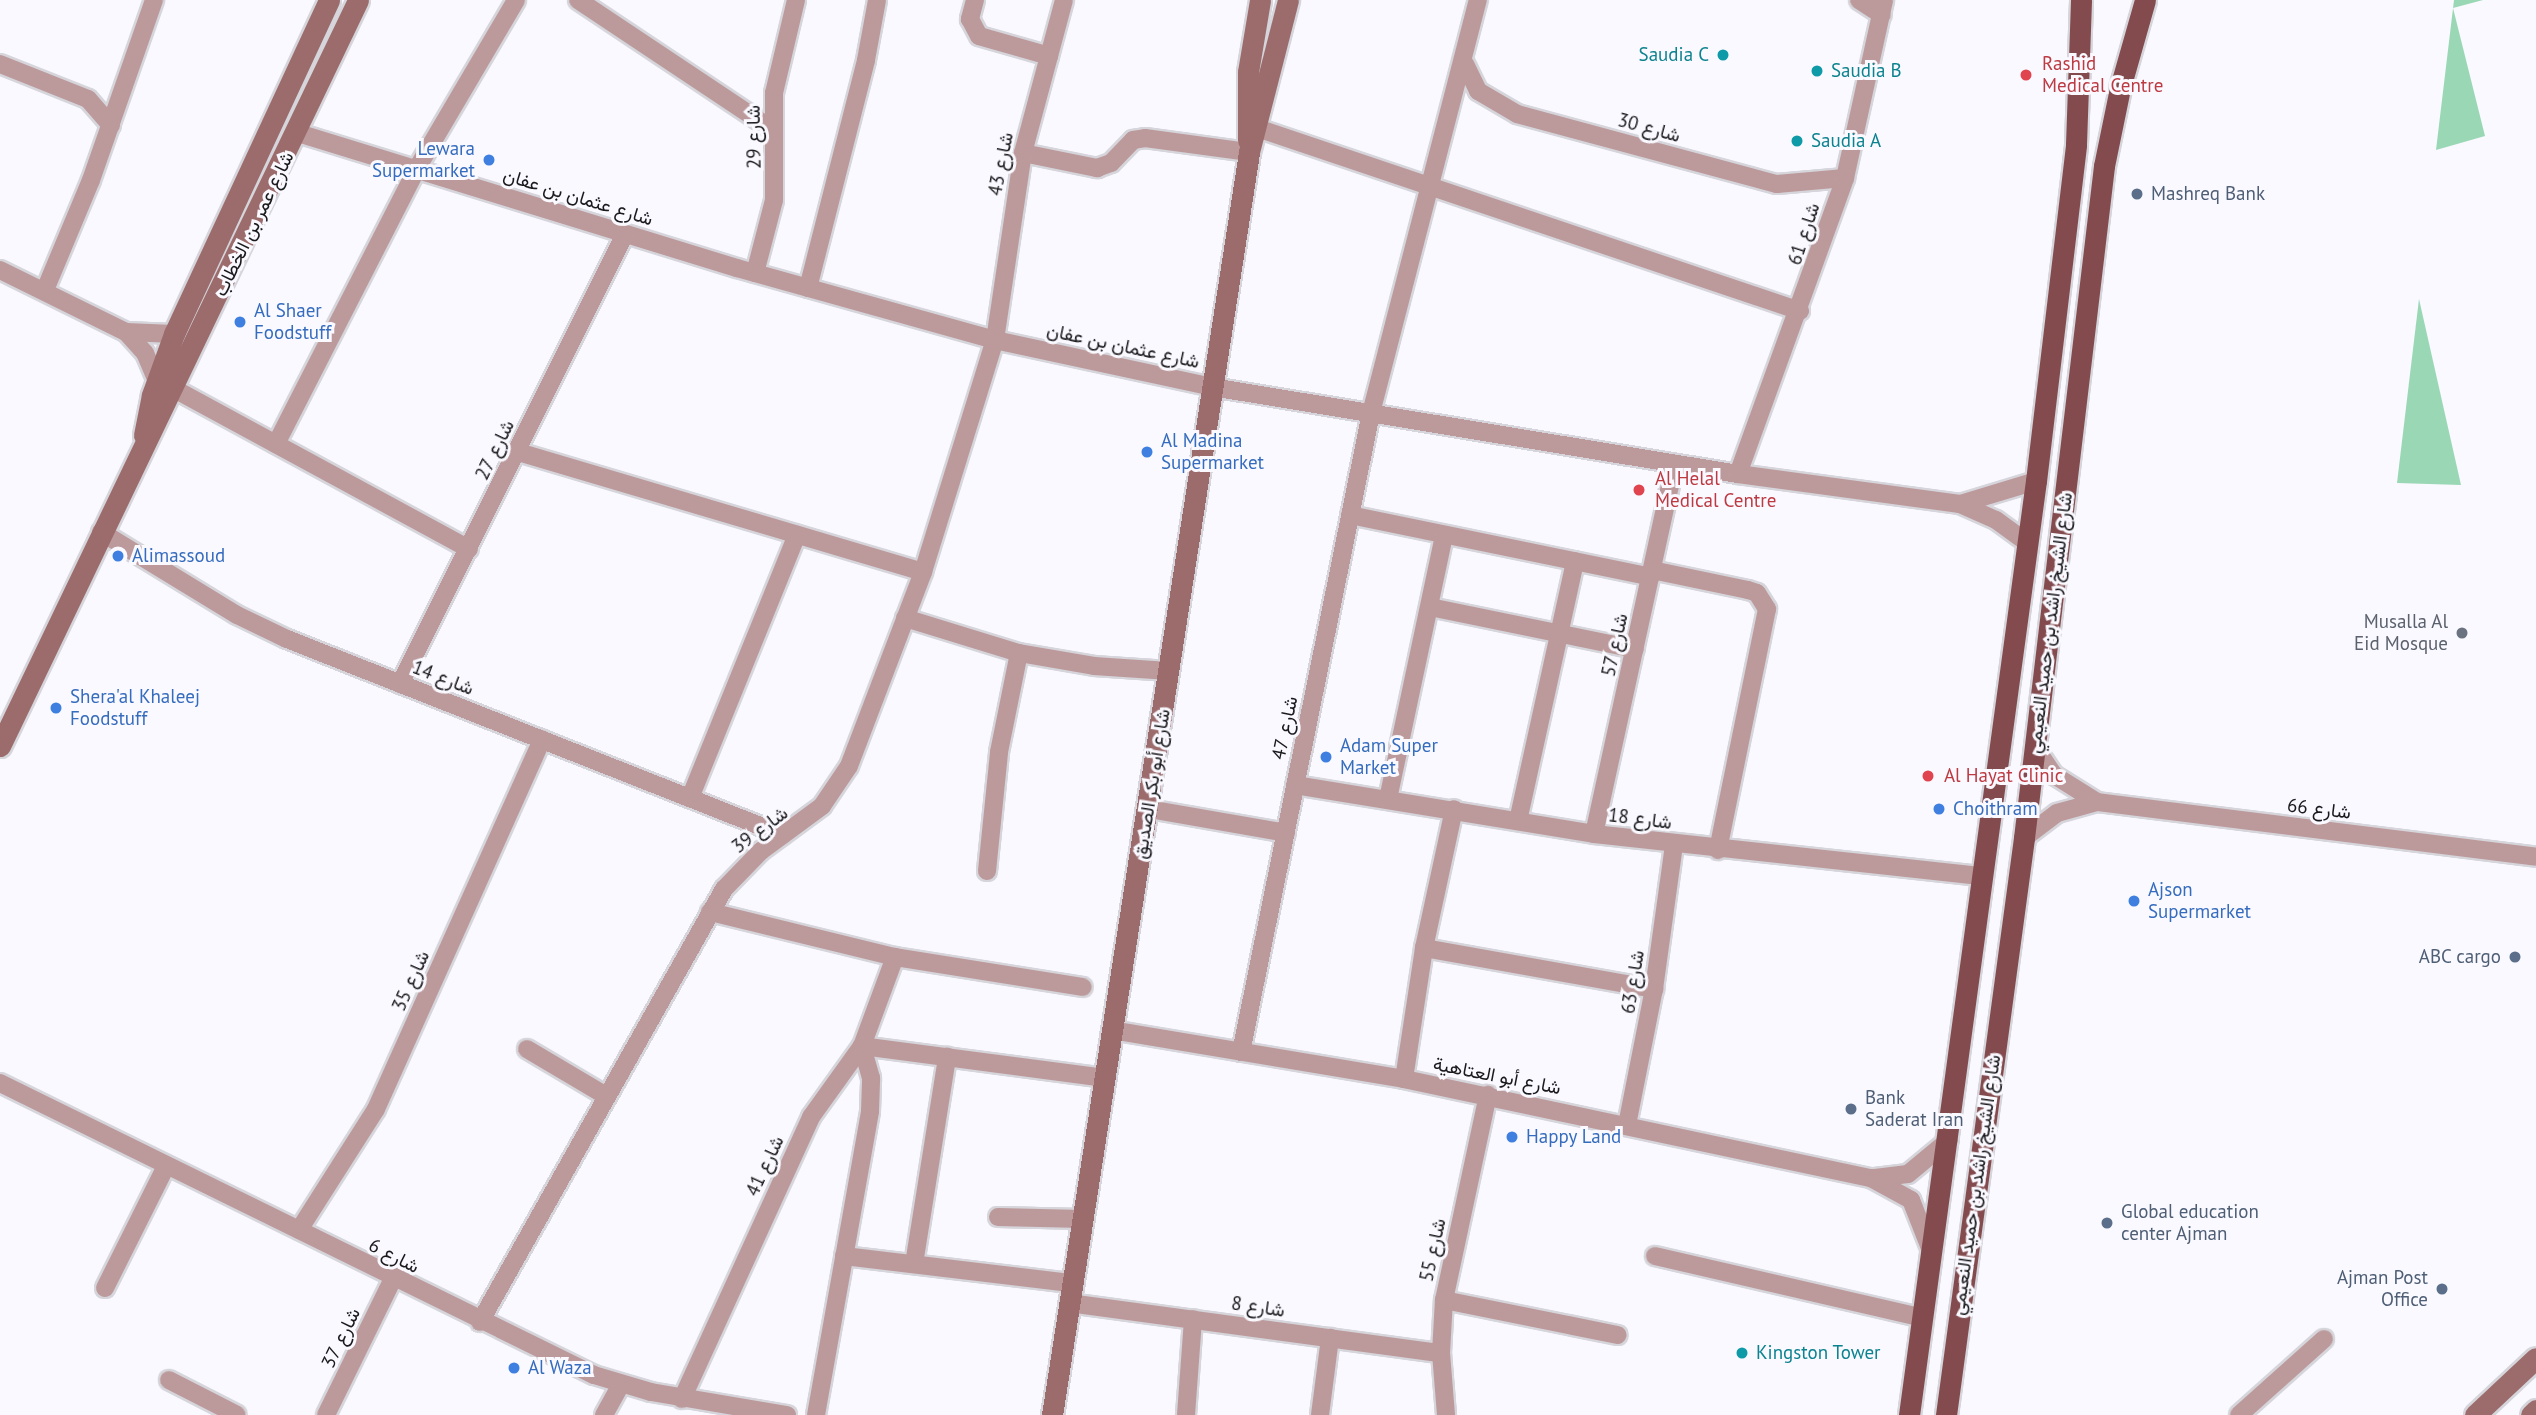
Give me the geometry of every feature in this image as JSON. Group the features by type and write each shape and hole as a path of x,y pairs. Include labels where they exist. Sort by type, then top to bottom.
{"main road":[{"name":"شارع الشيخ راشد بن حميد النعيمي","path":"1909,1415 1949,1140 2028,542 2076,144 2081,0"},
{"name":"شارع الشيخ راشد بن حميد النعيمي","path":"1946,1415 2024,838 2104,166 2117,98 2145,0"}],"street":[{"path":"45,289 111,125 154,0"},
{"name":"شارع عمر بن الخطاب","path":"0,746 144,444 166,384 234,265 358,0"},
{"path":"276,444 416,170 516,0"},
{"path":"578,0 773,130"},
{"name":"شارع 29","path":"755,273 774,200 774,93 796,0"},
{"path":"808,288 866,61 877,0"},
{"path":"975,0 970,19 979,36 1049,57"},
{"name":"شارع 43","path":"995,340 1023,153 1064,0"},
{"name":"شارع أبو بكر الصديق","path":"1249,152 1248,72 1260,0"},
{"name":"شارع أبو بكر الصديق","path":"1052,1415 1149,809 1249,152 1288,0"},
{"name":"شارع 47","path":"1241,1052 1371,414 1465,64 1478,0"},
{"path":"1858,0 1883,8"},
{"name":"شارع عمر بن الخطاب","path":"166,384 174,334 325,4"},
{"name":"شارع 61","path":"1738,474 1800,311 1845,178 1883,8"},
{"path":"0,64 88,99 111,125"},
{"name":"شارع 30","path":"1465,64 1478,91 1517,114 1777,184 1845,178"},
{"path":"1257,128 1800,311"},
{"name":"شارع عثمان بن عفان","path":"298,133 755,273 995,340 1212,387 1738,474 1960,504 1996,520 2028,542"},
{"path":"1023,153 1097,168 1111,163 1133,141 1145,138 1249,152"},
{"name":"شارع 27","path":"400,684 625,234"},
{"path":"212,253 219,266 234,265"},
{"path":"0,270 45,289 126,332 145,353 166,384 469,549"},
{"path":"126,332 174,334"},
{"name":"شارع 39","path":"480,1322 709,912 742,869 822,806 838,788 923,572 995,340"},
{"path":"518,452 923,572"},
{"name":"شارع 57","path":"1594,834 1675,464"},
{"name":"شارع عثمان بن عفان","path":"1960,504 2035,481"},
{"path":"1350,514 1575,561 1758,593 1767,609 1718,850"},
{"name":"شارع 14","path":"101,532 249,622 783,835"},
{"path":"690,798 797,535"},
{"path":"1388,799 1444,535"},
{"path":"1518,821 1575,561"},
{"path":"1430,607 1635,649"},
{"path":"905,618 1019,653 1094,666 1170,671"},
{"path":"987,871 999,752 1019,653"},
{"name":"شارع 35","path":"299,1230 376,1109 542,740"},
{"name":"شارع 66","path":"2035,747 2054,775 2097,802"},
{"name":"شارع 18","path":"1295,785 1674,845 1983,876"},
{"name":"شارع 66","path":"2024,838 2057,813 2097,802 2536,857"},
{"path":"1149,809 1286,833"},
{"path":"1404,1079 1424,948 1454,809"},
{"name":"شارع 63","path":"1627,1125 1654,989 1674,845"},
{"path":"709,912 895,957 1083,987"},
{"path":"1424,948 1654,989"},
{"name":"شارع 41","path":"682,1399 814,1110 862,1046 895,957"},
{"name":"شارع أبو العتاهية","path":"1112,1030 1404,1079 1871,1178 1911,1200 1932,1256"},
{"path":"816,1415 872,1095 862,1046 1104,1078"},
{"path":"527,1049 607,1096"},
{"path":"914,1264 947,1057"},
{"name":"شارع 6","path":"0,1083 480,1322 621,1384 682,1399 787,1415"},
{"name":"شارع 55","path":"1447,1415 1441,1353 1444,1300 1488,1096"},
{"name":"شارع أبو العتاهية","path":"1871,1178 1908,1174 1949,1140"},
{"path":"105,1288 166,1166"},
{"path":"998,1217 1082,1219"},
{"name":"شارع 8","path":"844,1256 914,1264 1071,1293 1193,1320 1441,1353"},
{"path":"1655,1256 1923,1318"},
{"name":"شارع 37","path":"326,1415 393,1279"},
{"path":"1444,1300 1618,1335"},
{"path":"1186,1415 1193,1320"},
{"path":"1320,1415 1330,1338"},
{"path":"2239,1415 2324,1339"},
{"path":"2475,1415 2536,1358"},
{"path":"169,1380 237,1415"},
{"path":"604,1415 621,1384"},
{"path":"2531,1415 2536,1410"}],"green space":[{"path":"2454,0 2483,0 2453,8"},
{"path":"2453,8 2485,136 2436,150"},
{"path":"2419,299 2461,485 2397,483"}],"place":[{"name":"Saudia C","path":"1723,55"},
{"name":"Saudia B","path":"1817,71"},
{"name":"Rashid Medical Centre","path":"2026,75"},
{"name":"Saudia A","path":"1797,141"},
{"name":"Lewara Supermarket","path":"489,160"},
{"name":"Mashreq Bank","path":"2137,194"},
{"name":"Al Shaer Foodstuff","path":"240,322"},
{"name":"Al Madina Supermarket","path":"1147,452"},
{"name":"Al Helal Medical Centre","path":"1639,490"},
{"name":"Alimassoud","path":"118,556"},
{"name":"Musalla Al Eid Mosque","path":"2462,633"},
{"name":"Shera'al Khaleej Foodstuff","path":"56,708"},
{"name":"Adam Super Market","path":"1326,757"},
{"name":"Al Hayat Clinic","path":"1928,776"},
{"name":"Choithram","path":"1939,809"},
{"name":"Ajson Supermarket","path":"2134,901"},
{"name":"ABC cargo","path":"2515,957"},
{"name":"Bank Saderat Iran","path":"1851,1109"},
{"name":"Happy Land","path":"1512,1137"},
{"name":"Global education center Ajman","path":"2107,1223"},
{"name":"Ajman Post Office","path":"2442,1289"},
{"name":"Kingston Tower","path":"1742,1353"},
{"name":"Al Waza","path":"514,1368"}]}
